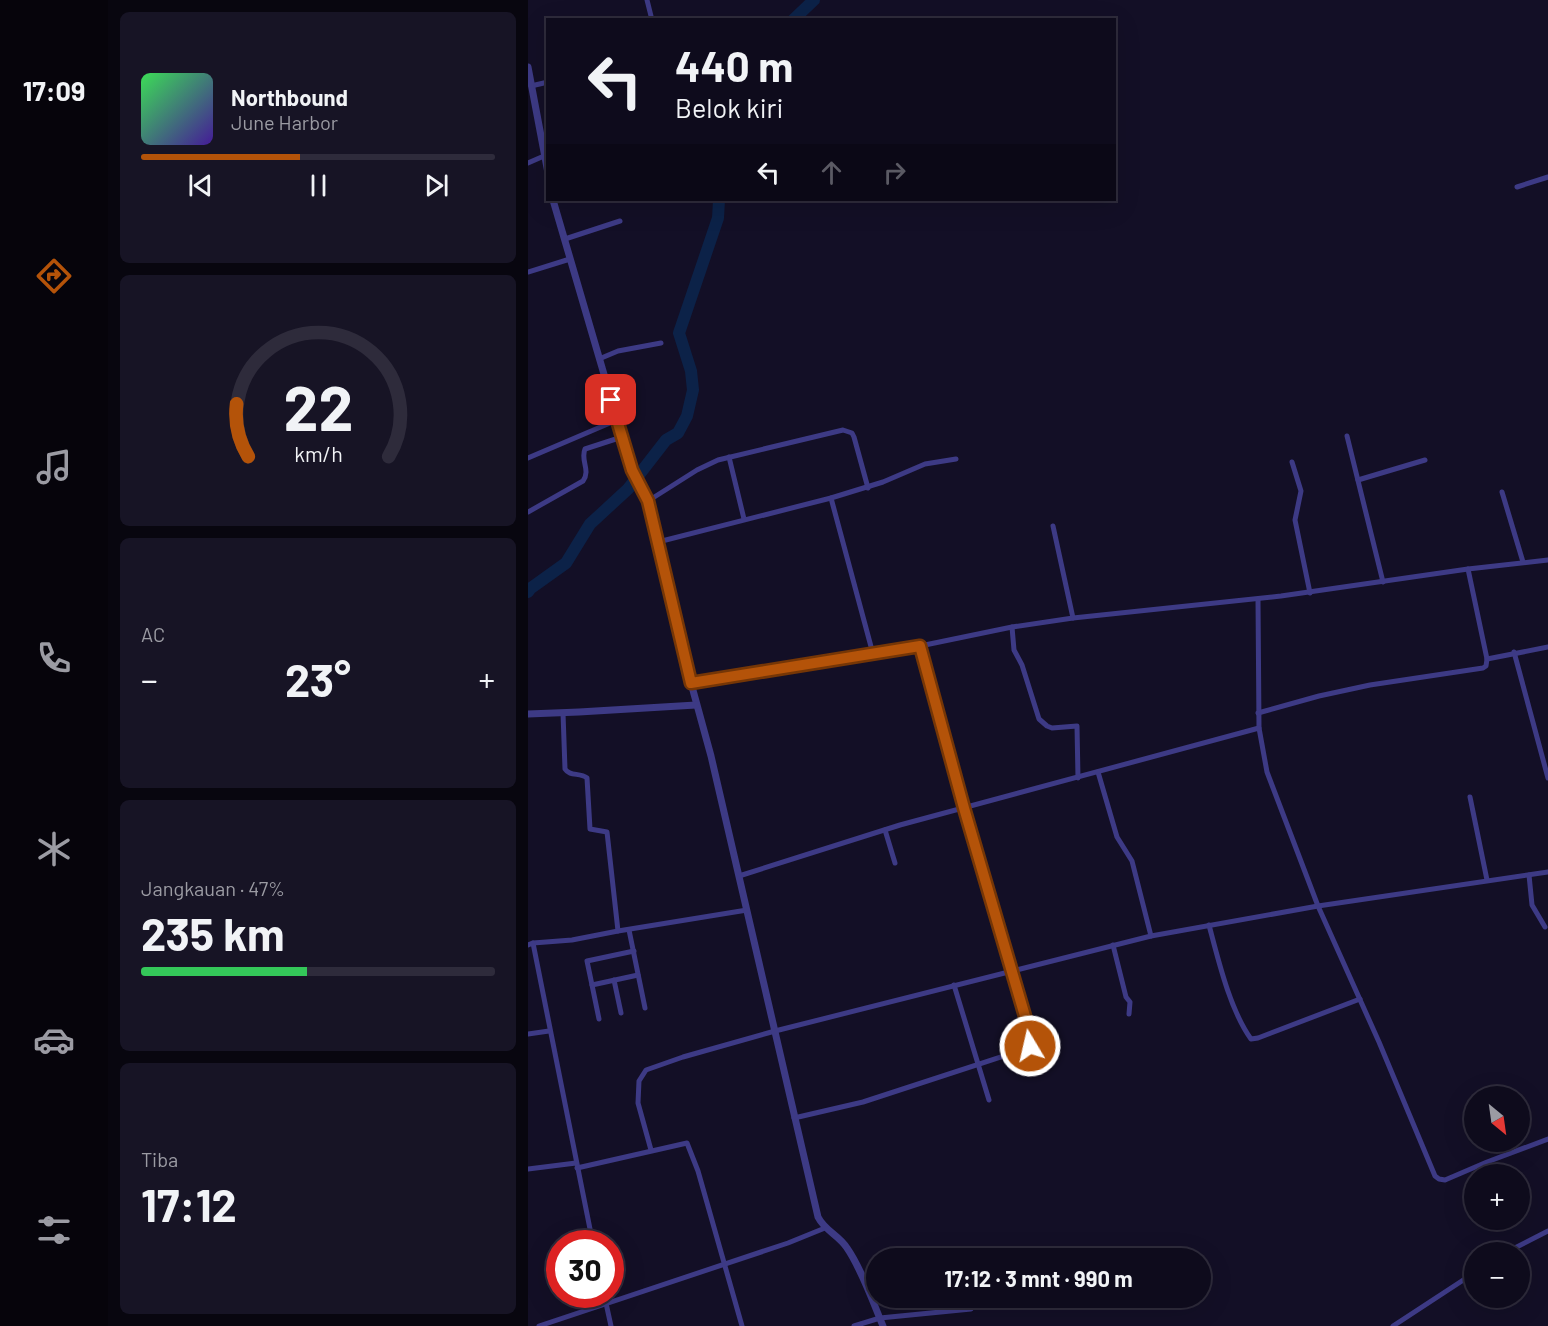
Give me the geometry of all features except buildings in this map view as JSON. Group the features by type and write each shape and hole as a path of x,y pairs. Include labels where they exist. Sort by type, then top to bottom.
{"street":[{"path":"646,0 651,18"},
{"path":"528,67 545,152 528,163"},
{"path":"531,86 546,82"},
{"path":"1517,187 1548,177"},
{"path":"553,201 632,470 648,501 696,705 711,756 818,1217 825,1228 839,1238 849,1250 883,1326"},
{"path":"565,239 620,221"},
{"path":"528,272 570,259"},
{"path":"599,359 618,351 661,343"},
{"path":"528,458 617,420"},
{"path":"648,501 697,470 729,457 848,430 854,437 868,488"},
{"path":"1347,436 1383,582"},
{"path":"528,512 561,495 585,479 587,470 583,455 585,449 622,437"},
{"path":"729,457 744,519"},
{"path":"658,542 868,488 914,468 956,459"},
{"path":"1358,480 1425,460"},
{"path":"1292,462 1301,491 1295,520 1310,592"},
{"path":"1502,492 1523,562"},
{"path":"831,498 873,654"},
{"path":"1053,526 1073,618"},
{"path":"691,683 873,654 1012,627 1073,618 1258,599 1548,560"},
{"path":"1258,713 1370,685 1479,669 1486,666 1487,659 1468,569"},
{"path":"1258,599 1258,713 1267,772 1318,906 1419,1140 1439,1179 1445,1180 1548,1139"},
{"path":"1012,627 1014,650 1022,665 1040,720 1052,728 1077,726 1078,778"},
{"path":"794,1118 863,1102 1028,1048 1033,1043 964,808 920,646"},
{"path":"1487,659 1548,647"},
{"path":"1514,652 1548,778"},
{"path":"528,714 696,705"},
{"path":"563,713 565,769 568,773 584,775 587,778 590,829 607,832 618,931"},
{"path":"739,876 885,830 1259,728"},
{"path":"1098,772 1117,837 1132,861 1151,936"},
{"path":"1470,797 1487,880"},
{"path":"885,830 895,863"},
{"path":"651,1150 638,1096 639,1081 646,1070 683,1057 1012,969 1151,936 1318,906 1548,872"},
{"path":"1528,875 1532,905 1545,927"},
{"path":"590,1230 531,944 572,940 747,910"},
{"path":"1209,925 1227,985 1239,1016 1251,1038 1258,1038 1360,999"},
{"path":"629,930 645,1008"},
{"path":"1113,945 1126,997 1130,1002 1129,1014"},
{"path":"599,1019 587,961 634,951"},
{"path":"592,985 638,975"},
{"path":"614,980 621,1013"},
{"path":"954,985 989,1100"},
{"path":"528,1034 549,1031"},
{"path":"528,1168 577,1165 687,1143 742,1326"},
{"path":"624,1299 788,1243 825,1228"},
{"path":"1527,1242 1548,1231"},
{"path":"1393,1326 1464,1280"},
{"path":"539,1326 596,1308"},
{"path":"607,1308 611,1326"},
{"path":"854,1326 879,1318 971,1309"}],"waterway":[{"path":"795,18 814,0"},
{"path":"528,592 566,563 590,524 628,489 666,440 678,433 687,416 693,390 691,371 679,333 718,218 719,201"}],"route":[{"path":"611,400 632,470 648,501 691,683 920,646 964,808 1033,1043 1030,1046"}]}
